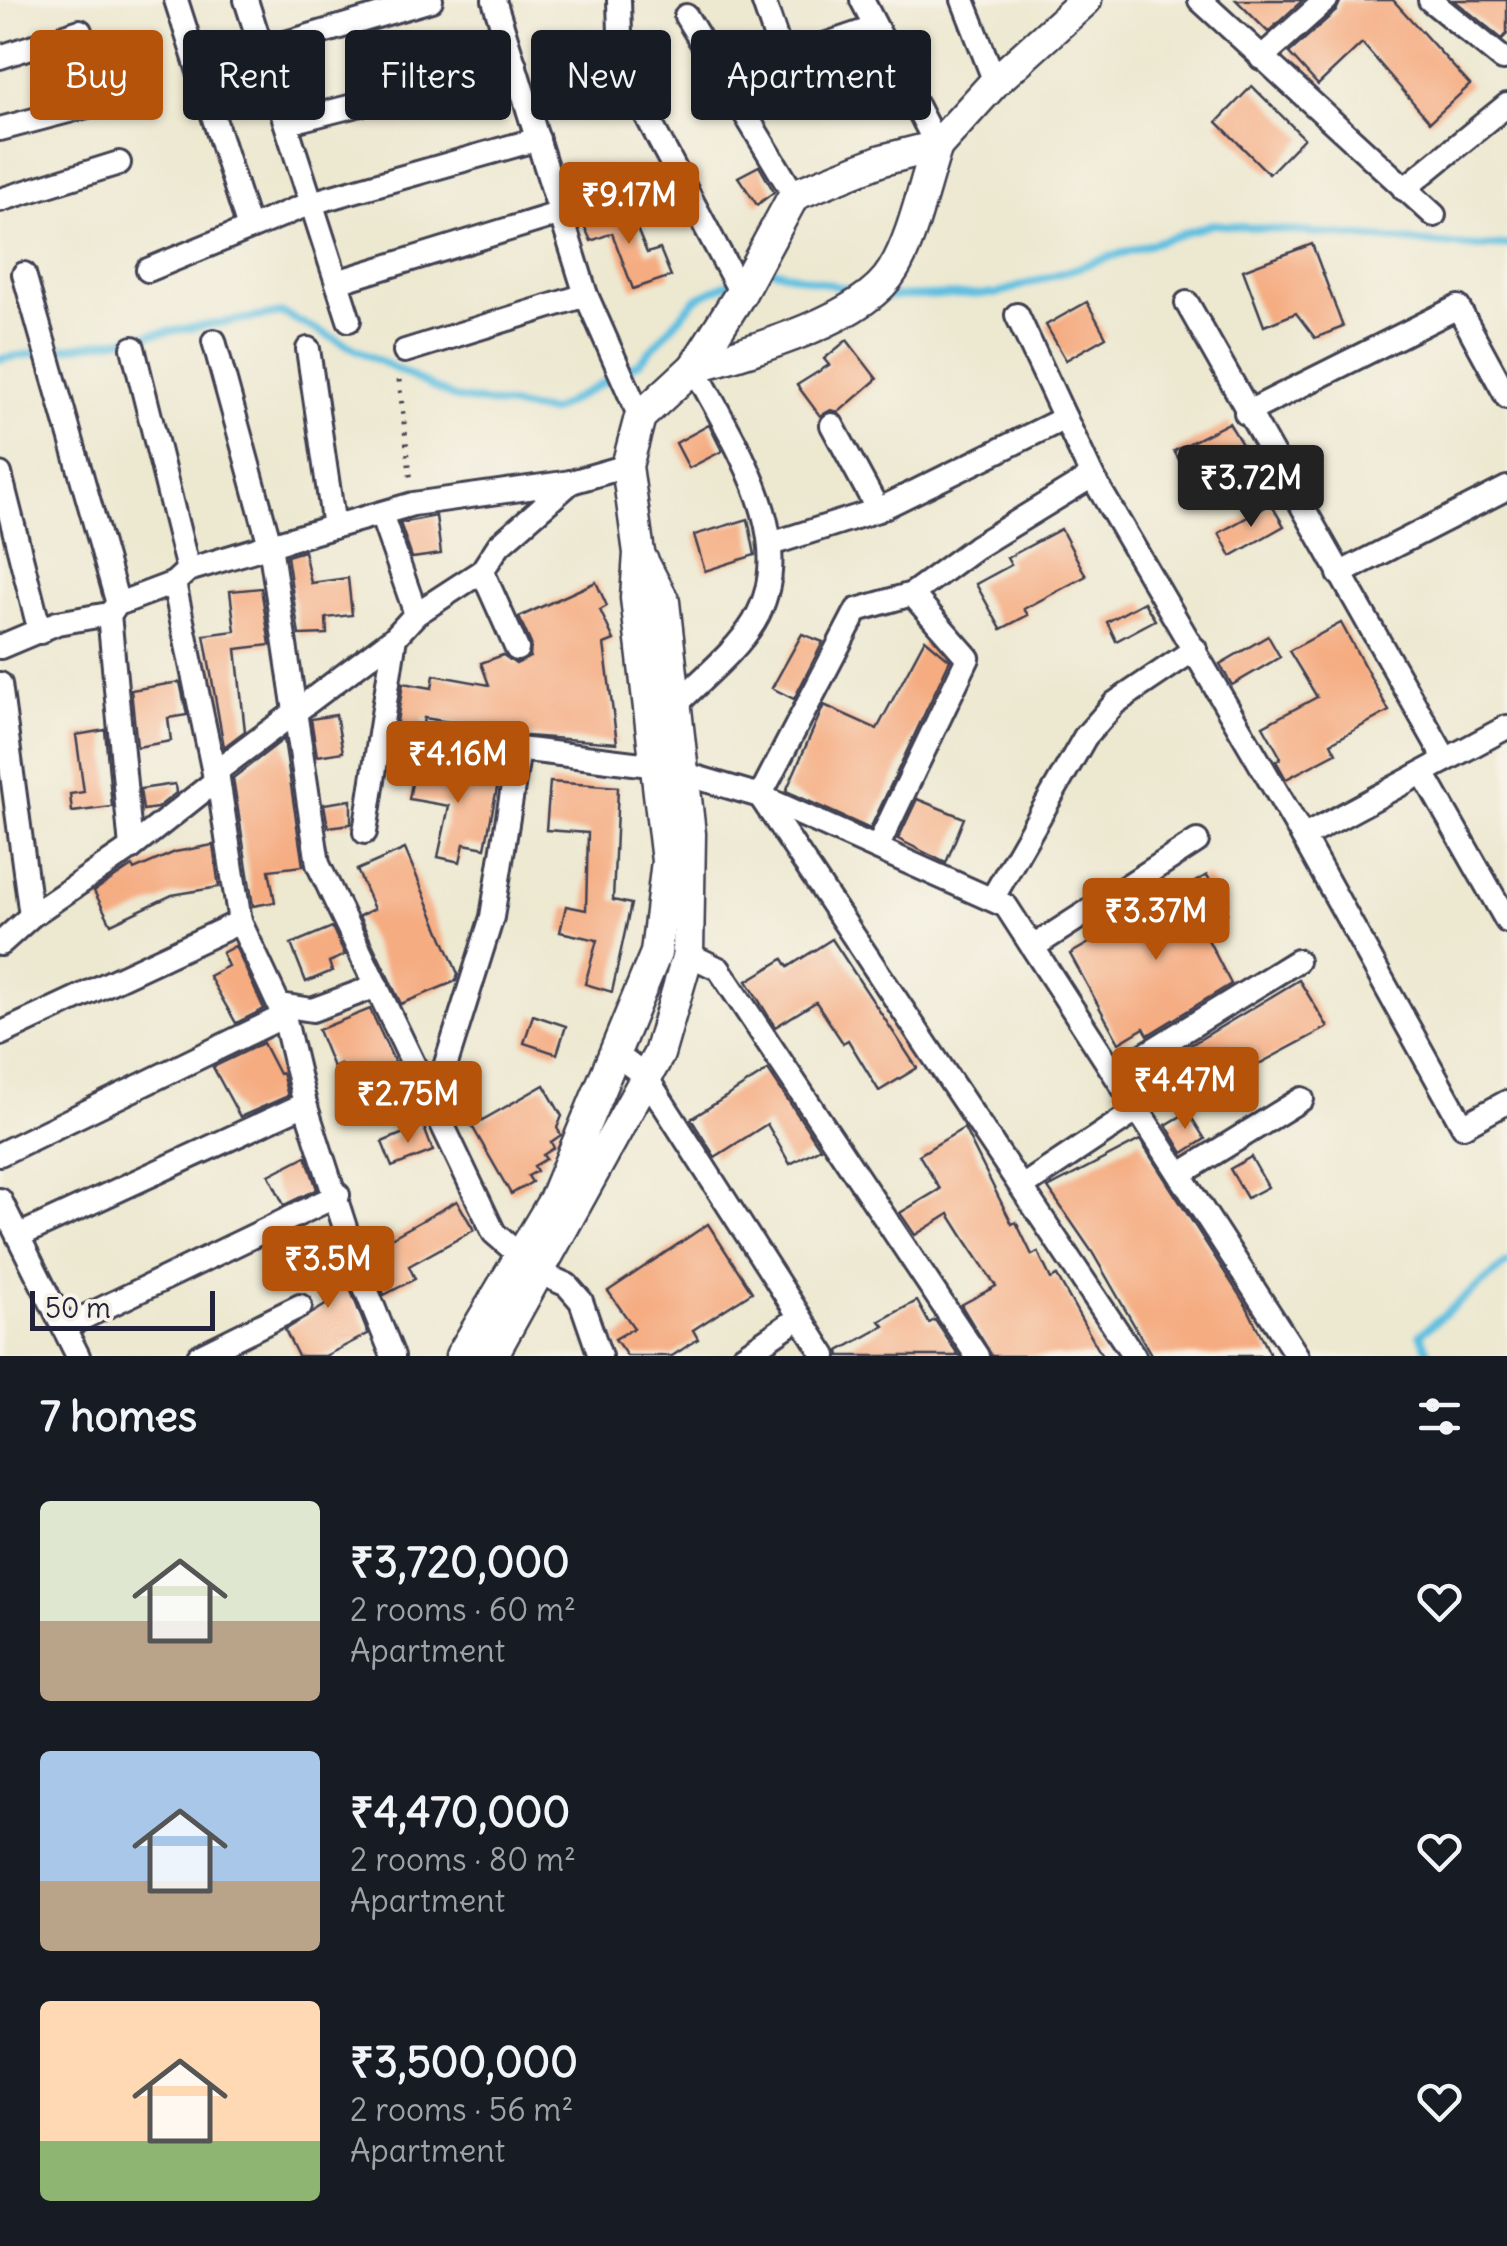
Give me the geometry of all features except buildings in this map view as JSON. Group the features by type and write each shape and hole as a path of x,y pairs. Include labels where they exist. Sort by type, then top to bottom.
{"street":[{"path":"176,0 249,228"},
{"path":"246,0 256,30"},
{"path":"325,31 431,0"},
{"path":"494,0 586,294 640,417"},
{"path":"619,0 621,68 741,294"},
{"path":"762,0 783,59 874,28"},
{"path":"862,0 938,146"},
{"path":"963,0 995,82"},
{"path":"1200,0 1434,215"},
{"path":"1261,58 1326,0"},
{"path":"1430,0 1503,59"},
{"path":"694,367 775,344 854,306 893,272 938,146 1071,6"},
{"path":"686,16 794,195"},
{"path":"0,57 30,47"},
{"path":"286,123 515,65"},
{"path":"1404,188 1507,106"},
{"path":"0,129 34,120"},
{"path":"285,120 349,320"},
{"path":"148,270 311,203 538,139"},
{"path":"460,1356 529,1266 646,1077 658,1054 688,954 690,834 671,770 636,598 639,553 627,466 640,417 694,367 741,294 761,250 794,195 882,160 938,146"},
{"path":"0,200 120,163"},
{"path":"336,282 561,213"},
{"path":"24,274 114,609 131,848"},
{"path":"405,350 586,294"},
{"path":"1186,304 1446,760"},
{"path":"1246,413 1458,307 1507,397"},
{"path":"1017,315 1092,476 1304,837 1463,1126 1507,1102"},
{"path":"214,341 270,545 318,864 494,1233 529,1266 568,1285 581,1301 600,1356"},
{"path":"132,348 180,577 240,922 284,1016"},
{"path":"308,349 334,527"},
{"path":"676,706 753,624 770,585 771,544 754,484 694,367"},
{"path":"771,544 832,521 878,510 1065,418"},
{"path":"832,425 878,510"},
{"path":"0,647 57,623 114,609 180,577 270,545 413,504 571,482 627,466"},
{"path":"0,474 40,632"},
{"path":"760,796 857,610 912,594 976,547 1092,476"},
{"path":"0,944 31,916 131,848 293,711 395,638 416,614 482,571 499,545 571,482"},
{"path":"1339,574 1507,488"},
{"path":"382,514 416,614"},
{"path":"492,1356 656,953 667,862 676,706 664,602 639,553"},
{"path":"482,571 517,648"},
{"path":"877,848 968,658 912,594"},
{"path":"365,832 395,638"},
{"path":"992,900 1084,737 1114,703 1196,648"},
{"path":"0,684 31,916"},
{"path":"1304,837 1507,727"},
{"path":"434,1102 492,917 519,749 671,770 760,796 1006,906 1118,1072 1297,1356"},
{"path":"1423,773 1507,922"},
{"path":"760,796 1134,1356"},
{"path":"1033,947 1197,841"},
{"path":"0,1034 240,922"},
{"path":"688,954 719,969 977,1356"},
{"path":"1118,1072 1298,961"},
{"path":"377,986 312,1010 280,1004 305,1104 338,1194 361,1277 393,1356"},
{"path":"0,1154 284,1016"},
{"path":"617,1055 646,1077 825,1356"},
{"path":"1182,1173 1302,1099"},
{"path":"18,1236 305,1104"},
{"path":"1022,1187 1139,1109"},
{"path":"64,1327 338,1194"},
{"path":"1,1206 78,1356"},
{"path":"199,1356 300,1306"},
{"path":"742,1356 800,1317"}],"path":[{"path":"399,380 413,504"}],"waterway":[{"path":"883,297 996,294 1212,224 1478,247 1507,245"},
{"path":"761,267 859,292"},
{"path":"0,359 282,313 455,398 550,412 640,362 697,298 731,282"},
{"path":"1430,1356 1420,1334 1507,1263"}]}
